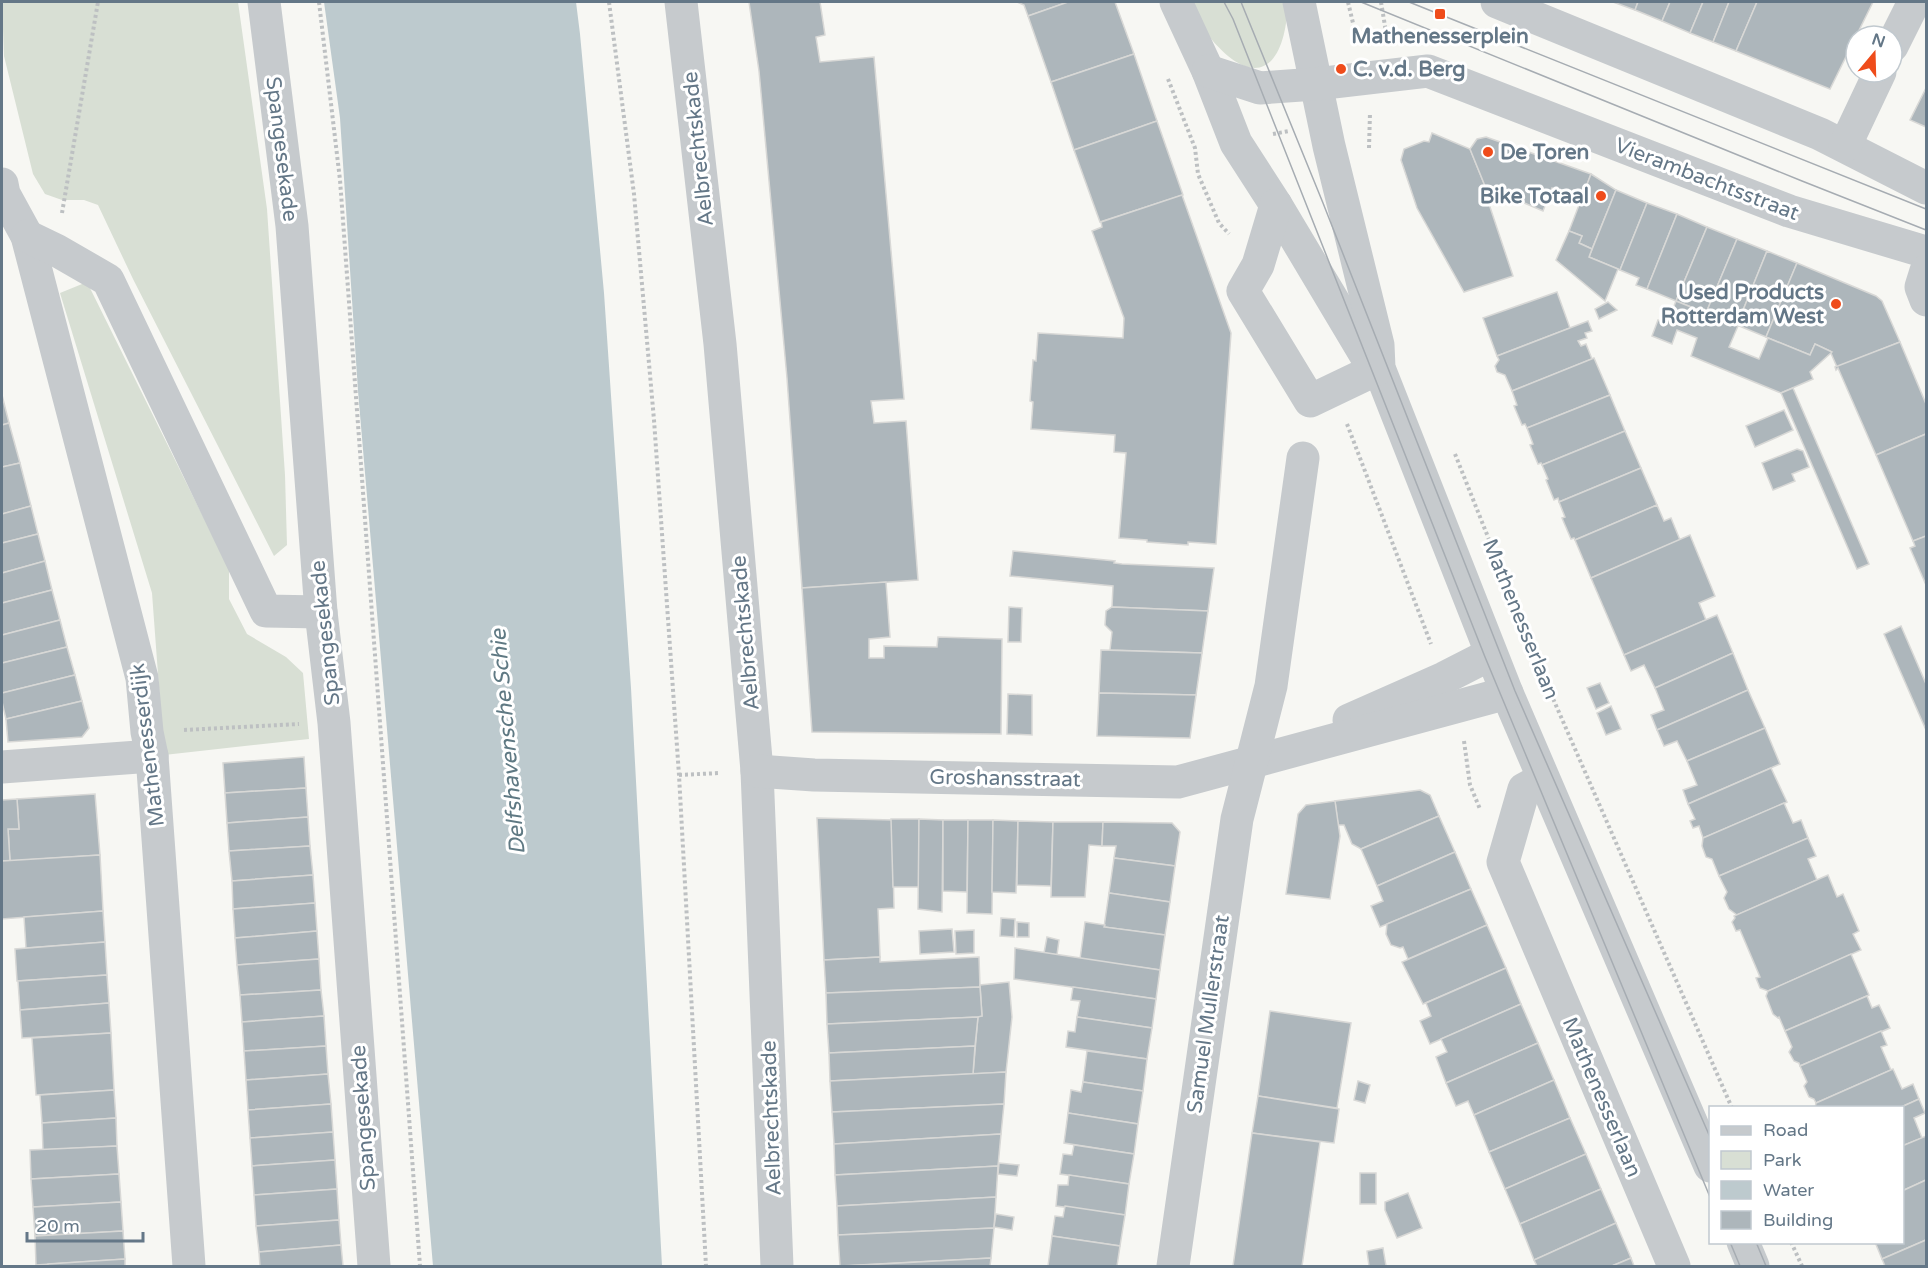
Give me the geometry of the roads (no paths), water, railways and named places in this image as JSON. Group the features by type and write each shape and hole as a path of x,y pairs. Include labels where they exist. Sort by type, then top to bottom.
{"street":[{"name":"Spangesekade","path":"264,2 292,226 321,612 334,723 374,1266"},
{"name":"Aelbrechtskade","path":"681,2 720,344 757,771 777,1266"},
{"path":"1176,2 1208,71 1255,88 1317,84 1299,2"},
{"path":"1497,2 1820,134 1926,188"},
{"path":"1903,24 1914,2"},
{"name":"Mathenesserlaan","path":"1208,71 1236,143 1365,354 1379,368"},
{"name":"Vierambachtsstraat","path":"1317,84 1428,71 1789,212 1926,252"},
{"name":"Mathenesserlaan","path":"1317,84 1324,123 1378,345 1379,368 1507,693 1709,1164"},
{"path":"1845,146 1874,84"},
{"name":"Mathenesserdijk","path":"2,184 4,195 27,236 142,678 189,1266"},
{"path":"1276,205 1258,265 1243,291 1310,401 1379,368"},
{"path":"27,236 108,280 266,611 321,612"},
{"path":"1926,271 1921,287 1926,300"},
{"path":"1252,763 1271,686 1303,458"},
{"name":"Groshansstraat","path":"1252,763 1444,678 1491,654"},
{"name":"Groshansstraat","path":"757,771 814,775 1178,782 1459,708 1507,693"},
{"path":"2,767 149,744"},
{"name":"Samuel Mullerstraat","path":"1173,1266 1237,819 1252,763"},
{"name":"Mathenesserlaan","path":"1543,779 1524,789 1503,862 1674,1266"},
{"path":"1744,1244 1753,1266"}],"water":[{"name":"Delfshavensche Schie","path":"324,2 576,2 604,293 631,688 662,1266 433,1266 358,391 340,118"}],"tram line":[{"path":"1224,2 1233,19 1485,657 1709,1195"},
{"path":"1241,2 1323,203 1515,691 1709,1135"},
{"path":"1361,2 1926,230"},
{"path":"1409,2 1926,209"},
{"path":"1731,1244 1740,1266"},
{"path":"1757,1244 1766,1266"}],"place":[{"name":"Mathenesserplein","path":"1440,14"},
{"name":"C. v.d. Berg","path":"1341,69"},
{"name":"De Toren","path":"1488,152"},
{"name":"Bike Totaal","path":"1601,196"},
{"name":"Used Products Rotterdam West","path":"1836,304"}]}
